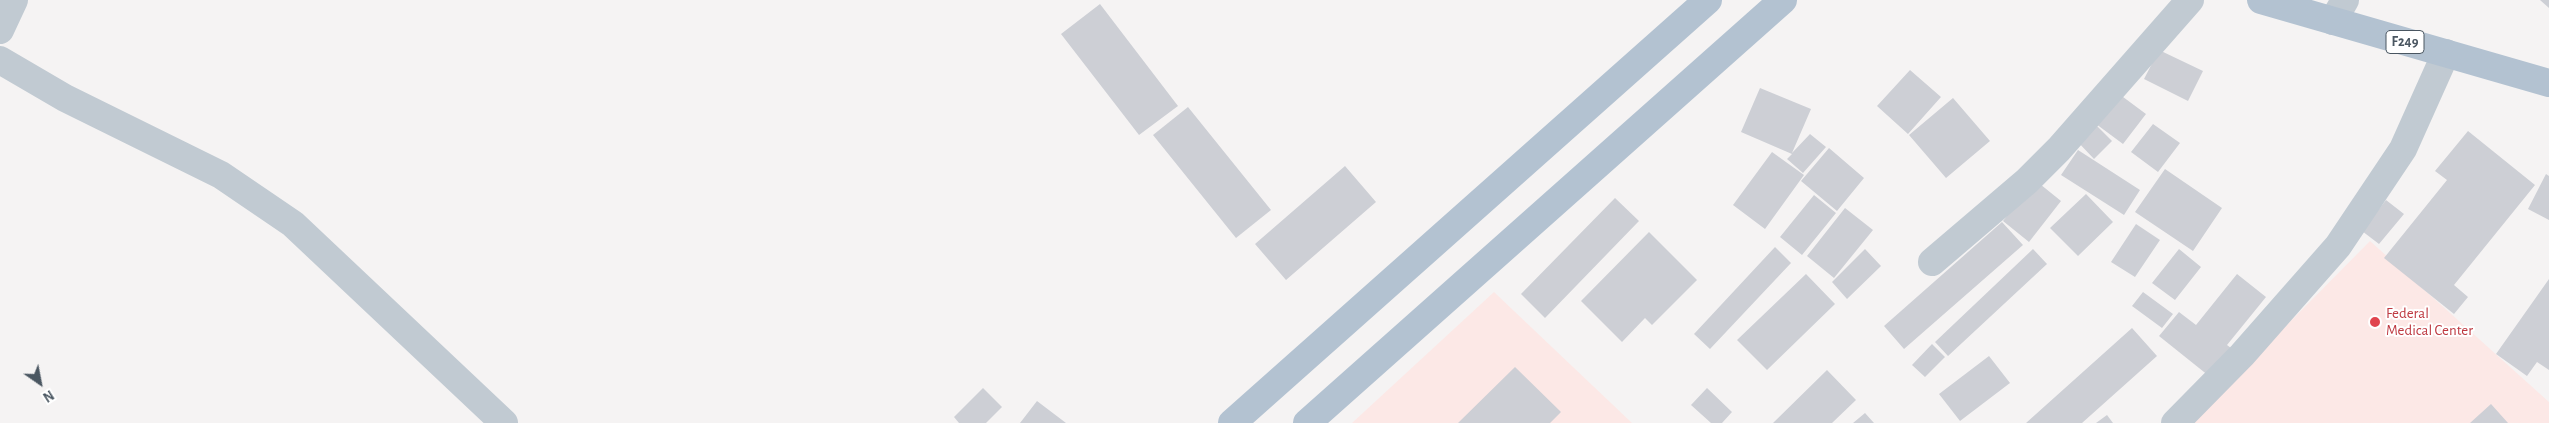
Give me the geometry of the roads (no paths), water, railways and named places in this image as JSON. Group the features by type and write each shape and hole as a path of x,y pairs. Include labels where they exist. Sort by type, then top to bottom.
{"main road":[{"path":"1232,423 1708,0"},
{"path":"1307,423 1783,0"},
{"name":"F249","path":"2261,0 2339,10 2446,53 2549,83"}],"street":[{"path":"0,30 14,0"},
{"path":"1932,262 2027,181 2059,149 2190,0"},
{"path":"2175,423 2242,355 2338,246 2403,149 2446,53"},
{"path":"0,60 65,98 221,175 293,224 504,423"}],"place":[{"name":"Federal Medical Center","path":"2375,322"}]}
